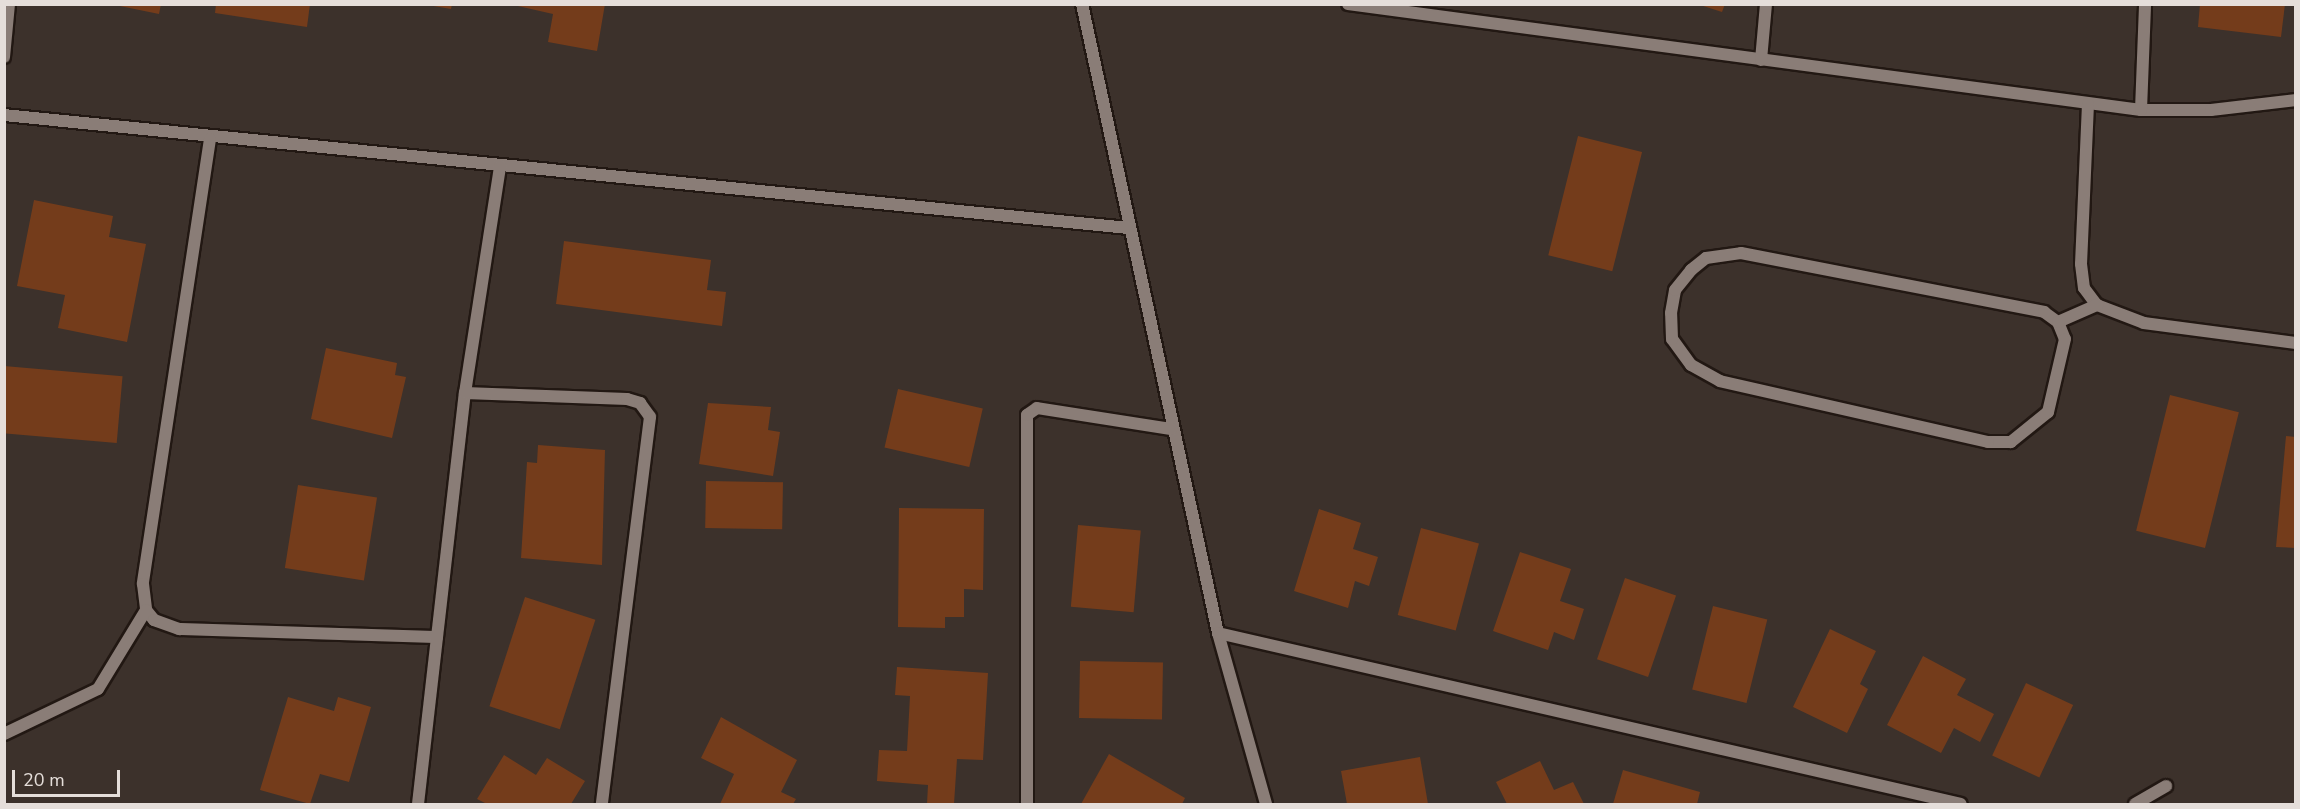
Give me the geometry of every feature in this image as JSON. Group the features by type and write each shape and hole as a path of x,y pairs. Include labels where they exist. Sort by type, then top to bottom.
{"street":[{"path":"4,57 9,4"},
{"path":"1082,4 1128,228 1218,633 1266,804"},
{"path":"1348,4 2141,110 2211,110 2295,100"},
{"path":"1761,60 1766,4"},
{"path":"2141,110 2145,4"},
{"path":"2088,104 2081,264 2084,288 2097,305 2144,323 2295,343"},
{"path":"4,115 210,139 1128,228"},
{"path":"210,139 143,584 146,610 154,620 178,629 437,637"},
{"path":"418,804 465,393 500,166"},
{"path":"1741,253 2030,306 2058,322 2065,339 2048,412 2011,442 1988,442 1720,381 1691,365 1672,339 1671,313 1675,290 1691,270 1706,258 1741,253"},
{"path":"2058,322 2097,305"},
{"path":"465,393 627,399 640,403 650,417 602,804"},
{"path":"1027,804 1027,415 1037,408 1172,429"},
{"path":"4,734 73,705 98,689 146,610"},
{"path":"1218,633 1961,804"},
{"path":"2135,804 2166,786"}],"building":[{"path":"110,4 161,4 159,14"},
{"path":"216,4 310,4 307,27 215,13"},
{"path":"422,4 452,4 451,9"},
{"path":"509,4 605,4 597,51 548,42 553,14"},
{"path":"1697,4 1725,4 1722,12"},
{"path":"2200,4 2285,4 2281,37 2198,27"},
{"path":"1578,136 1642,152 1612,271 1548,255"},
{"path":"34,200 113,216 109,237 146,244 127,342 58,328 65,295 17,286"},
{"path":"564,241 711,260 707,290 726,292 722,326 556,304"},
{"path":"326,348 397,363 395,375 406,377 392,438 311,419"},
{"path":"4,366 123,376 117,443 4,433"},
{"path":"898,389 983,409 969,467 885,447"},
{"path":"2170,395 2239,412 2205,548 2136,531"},
{"path":"708,403 771,407 768,430 780,432 773,476 699,464"},
{"path":"2286,436 2296,437 2296,548 2276,547"},
{"path":"538,445 605,450 602,565 521,558 527,462 537,463"},
{"path":"706,481 783,482 782,529 705,528"},
{"path":"298,485 377,498 364,580 285,568"},
{"path":"899,508 984,509 983,590 964,589 964,617 945,617 945,628 898,627"},
{"path":"1319,509 1361,523 1353,549 1378,557 1369,586 1355,581 1348,608 1294,591"},
{"path":"1078,525 1141,530 1134,612 1071,607"},
{"path":"1421,528 1479,544 1456,630 1398,615"},
{"path":"1520,552 1571,569 1560,601 1584,609 1574,640 1554,632 1548,650 1493,631"},
{"path":"1625,578 1676,596 1648,677 1597,659"},
{"path":"525,597 595,620 560,729 489,706"},
{"path":"1713,606 1767,620 1747,703 1692,689"},
{"path":"1830,629 1876,651 1860,684 1868,689 1847,733 1793,707"},
{"path":"1923,656 1966,679 1957,695 1994,714 1980,742 1954,728 1941,753 1887,725"},
{"path":"1080,661 1163,662 1162,719 1079,718"},
{"path":"897,667 988,673 983,760 957,759 954,804 927,804 928,785 877,781 879,750 907,751 910,696 895,695"},
{"path":"2026,683 2073,705 2039,777 1992,756"},
{"path":"288,697 334,711 338,697 371,707 349,782 320,774 310,804 260,790"},
{"path":"721,717 797,760 781,792 796,799 793,804 720,804 734,774 701,758"},
{"path":"1109,754 1185,798 1182,804 1081,804"},
{"path":"504,755 536,775 547,758 585,781 571,804 487,804 477,799"},
{"path":"1420,757 1428,804 1347,804 1341,771"},
{"path":"1540,761 1554,790 1573,782 1584,804 1507,804 1496,782"},
{"path":"1623,770 1700,792 1697,804 1613,804"}]}
